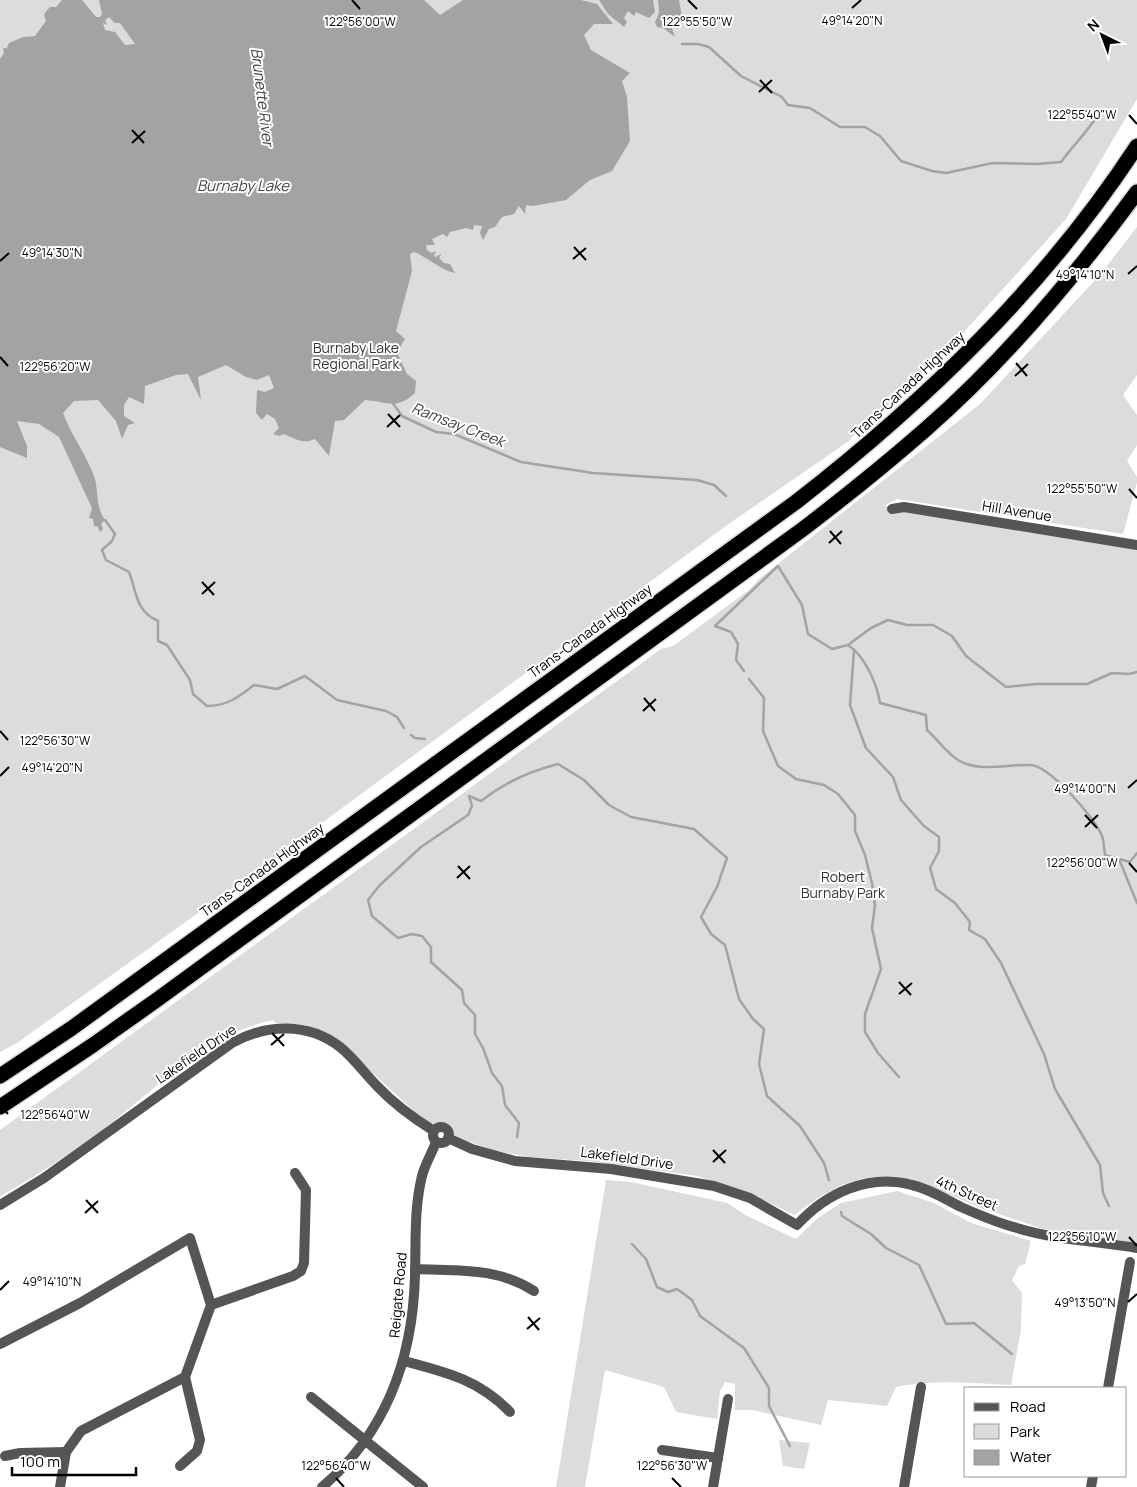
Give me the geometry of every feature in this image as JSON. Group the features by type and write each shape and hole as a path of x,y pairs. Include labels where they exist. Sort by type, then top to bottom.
{"highway":[{"name":"Trans-Canada Highway","path":"0,1076 88,1017 796,502 852,458 908,411 999,321 1076,230 1137,146"},
{"path":"0,1106 36,1084 151,1004 795,535 866,480 928,428 1019,338 1062,289 1137,192"}],"street":[{"name":"Hill Avenue","path":"892,509 904,507 1137,545"},
{"name":"Lakefield Drive","path":"0,1205 44,1178 232,1043 251,1033 280,1028 304,1030 339,1046 390,1098 443,1142 448,1138 479,1152 521,1162 611,1169 714,1186 750,1198 797,1225"},
{"name":"Reigate Road","path":"322,1487 366,1441 392,1394 404,1361 412,1323 418,1195 435,1136"},
{"path":"211,1305 301,1271 304,1264 306,1190 295,1173"},
{"name":"4th Street","path":"797,1225 814,1207 833,1195 859,1186 887,1182 923,1188 979,1215 1025,1231 1137,1248"},
{"path":"0,1344 80,1303 190,1238 211,1305 185,1377 90,1425 77,1436 66,1452 60,1487"},
{"path":"1108,1387 1130,1262"},
{"path":"415,1268 498,1274 516,1280 534,1291"},
{"path":"404,1361 469,1380 494,1396 510,1412"},
{"path":"180,1466 197,1451 200,1440 189,1386 185,1377"},
{"path":"904,1487 921,1388"},
{"path":"311,1397 423,1487"},
{"path":"713,1487 728,1399"},
{"path":"662,1450 718,1458"},
{"path":"5,1456 20,1453 66,1452"}],"green space":[{"name":"Burnaby Lake Regional Park","path":"0,0 1137,0 1137,99 1066,219 946,352 846,443 730,523 244,880 17,1043 0,1052"},
{"name":"Robert Burnaby Park","path":"1137,227 1137,375 1123,395 1137,415 1137,445 1127,461 1137,477 1137,482 1123,534 897,499 884,506 1137,548 1137,1243 1043,1229 981,1208 924,1184 893,1176 865,1178 844,1184 821,1196 794,1215 748,1192 697,1176 588,1161 530,1157 496,1151 464,1140 451,1133 446,1126 430,1123 416,1113 332,1036 305,1025 275,1023 273,1020 249,1027 226,1037 205,1050 184,1064 105,1128 41,1172 0,1196 0,1130 661,649 673,646 749,590 760,578 980,404 1099,276"},
{"path":"606,1180 631,1182 727,1203 747,1216 796,1239 818,1218 841,1203 897,1191 934,1203 971,1223 1031,1241 1025,1264 1019,1266 1012,1280 1022,1293 1021,1329 1011,1385 953,1382 896,1387 887,1406 828,1400 821,1425 752,1410 735,1410 735,1384 725,1382 720,1391 717,1419 676,1412 664,1387 605,1370 585,1487 556,1487"},
{"path":"779,1440 810,1443 804,1469 783,1466"}],"water":[{"name":"Burnaby Lake","path":"62,0 82,0 96,17 100,17 102,14 99,0 424,0 440,15 463,0 581,0 597,4 613,24 594,24 584,35 591,50 630,73 622,81 627,97 630,141 612,171 590,180 566,200 533,206 526,205 525,214 519,206 514,214 502,217 495,227 489,229 483,240 480,233 482,226 474,225 473,230 466,228 450,232 447,237 443,234 432,239 435,245 426,245 427,250 431,253 436,251 434,256 436,257 442,253 439,258 444,263 450,264 455,273 414,252 410,254 412,271 396,331 405,339 397,352 407,374 416,381 415,393 403,402 392,404 365,400 344,420 335,421 329,456 315,439 302,441 283,434 280,436 273,434 279,428 275,419 267,414 262,420 256,413 257,390 265,392 274,388 269,375 257,380 246,377 226,365 198,377 201,400 188,374 176,375 145,386 144,404 129,397 124,405 124,416 135,423 128,425 122,439 116,421 98,400 74,401 63,413 94,476 98,504 105,520 101,524 103,529 100,532 97,526 94,526 93,519 89,518 92,508 59,437 39,424 17,421 27,446 27,458 0,447 0,59 4,53 3,48 7,48 9,43 23,37 35,36 46,21 44,14 50,7 56,7","holes":["109,17 115,23 120,23 135,44 125,45 115,32 105,30 103,23 107,25 105,20"]},
{"path":"599,0 653,0 655,12 649,18 636,12 634,16 628,11 624,18 627,22 624,27 608,14"},
{"path":"658,0 679,0 682,17 678,23 671,26 675,37 663,28 657,27 655,22 659,13"}],"waterway":[{"path":"682,44 698,44 709,47 741,76 782,97 788,105 810,108 840,127 865,127 880,136 901,161 932,171 946,173 993,163 1037,164 1061,162 1099,113 1114,112"},
{"name":"Ramsay Creek","path":"392,402 402,416 436,432 454,434 521,462 593,473 697,480 714,485 726,496"},
{"path":"105,520 115,534 112,541 102,550 106,560 129,572 141,606 150,617 158,621 158,641 167,645 190,680 193,694 207,706 214,706 232,700 254,685 277,689 305,676 337,700 386,711 397,717 404,728"},
{"name":"Ramsay Creek","path":"744,671 736,660 738,644 731,632 715,626 778,566 802,605 808,634 832,649 848,645 854,650 869,671 880,703 926,715 927,730 950,754 966,764 984,767 1021,765 1038,767 1059,783 1090,817 1102,836 1105,855 1130,862 1137,853"},
{"path":"848,645 871,628 888,620 907,625 933,625 952,636 966,656 1006,687 1037,684 1087,684 1112,673 1129,674 1137,672"},
{"path":"854,651 850,705 866,748 893,777 901,800 924,826 939,837 939,851 930,868 936,889 955,903 970,922 969,930 985,939 1001,963 1044,1054 1055,1089 1100,1165 1103,1193 1109,1206"},
{"path":"749,679 764,698 763,731 778,766 796,779 824,785 838,794 855,815 855,831 865,855 872,883 875,905 872,928 881,969 865,1014 865,1032 878,1053 899,1077"},
{"path":"411,735 415,738 425,739"},
{"path":"469,796 481,801 518,778 558,764 584,780 609,805 631,817 694,829 727,858 717,887 701,917 711,934 725,945 739,999 753,1019 764,1029 759,1064 767,1096 800,1126 824,1163 829,1180"},
{"path":"469,796 472,806 468,815 421,847 380,885 368,900 372,916 398,938 412,934 422,936 431,947 431,962 462,990 464,1003 475,1015 475,1034 483,1048 492,1073 502,1086 505,1105 519,1123 517,1137"},
{"path":"1119,859 1137,903"},
{"path":"841,1212 842,1216 871,1234 886,1248 919,1265 946,1324 974,1323 1012,1354"},
{"path":"632,1244 646,1259 657,1287 668,1292 677,1289 692,1300 700,1316 744,1348 769,1388 769,1406 790,1446"}],"water label":[{"name":"Brunette River","path":"262,97"}]}
